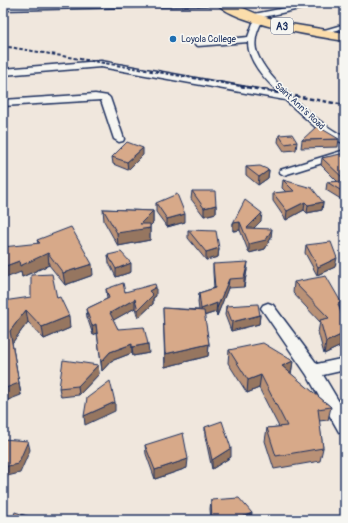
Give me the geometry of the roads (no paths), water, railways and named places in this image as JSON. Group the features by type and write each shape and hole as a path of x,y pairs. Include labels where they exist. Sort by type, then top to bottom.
{"highway":[{"name":"A3","path":"234,4 260,18 294,29 345,37"},
{"name":"A3","path":"260,18 345,34"}],"street":[{"path":"3,8 219,3"},
{"path":"198,44 252,39 254,28 260,18 322,3"},
{"path":"324,31 345,26"},
{"name":"Saint Ann's Road","path":"252,39 253,52 263,70 289,98 326,131 345,141"},
{"path":"3,72 101,64 289,98"},
{"path":"3,103 95,97 105,98 119,139"},
{"path":"284,172 345,153"},
{"path":"268,308 313,370 345,427"},
{"path":"313,370 345,364"}],"railway":[{"path":"3,46 246,87"},
{"path":"240,86 345,105"}],"place":[{"name":"Loyola College","path":"173,39"}]}
